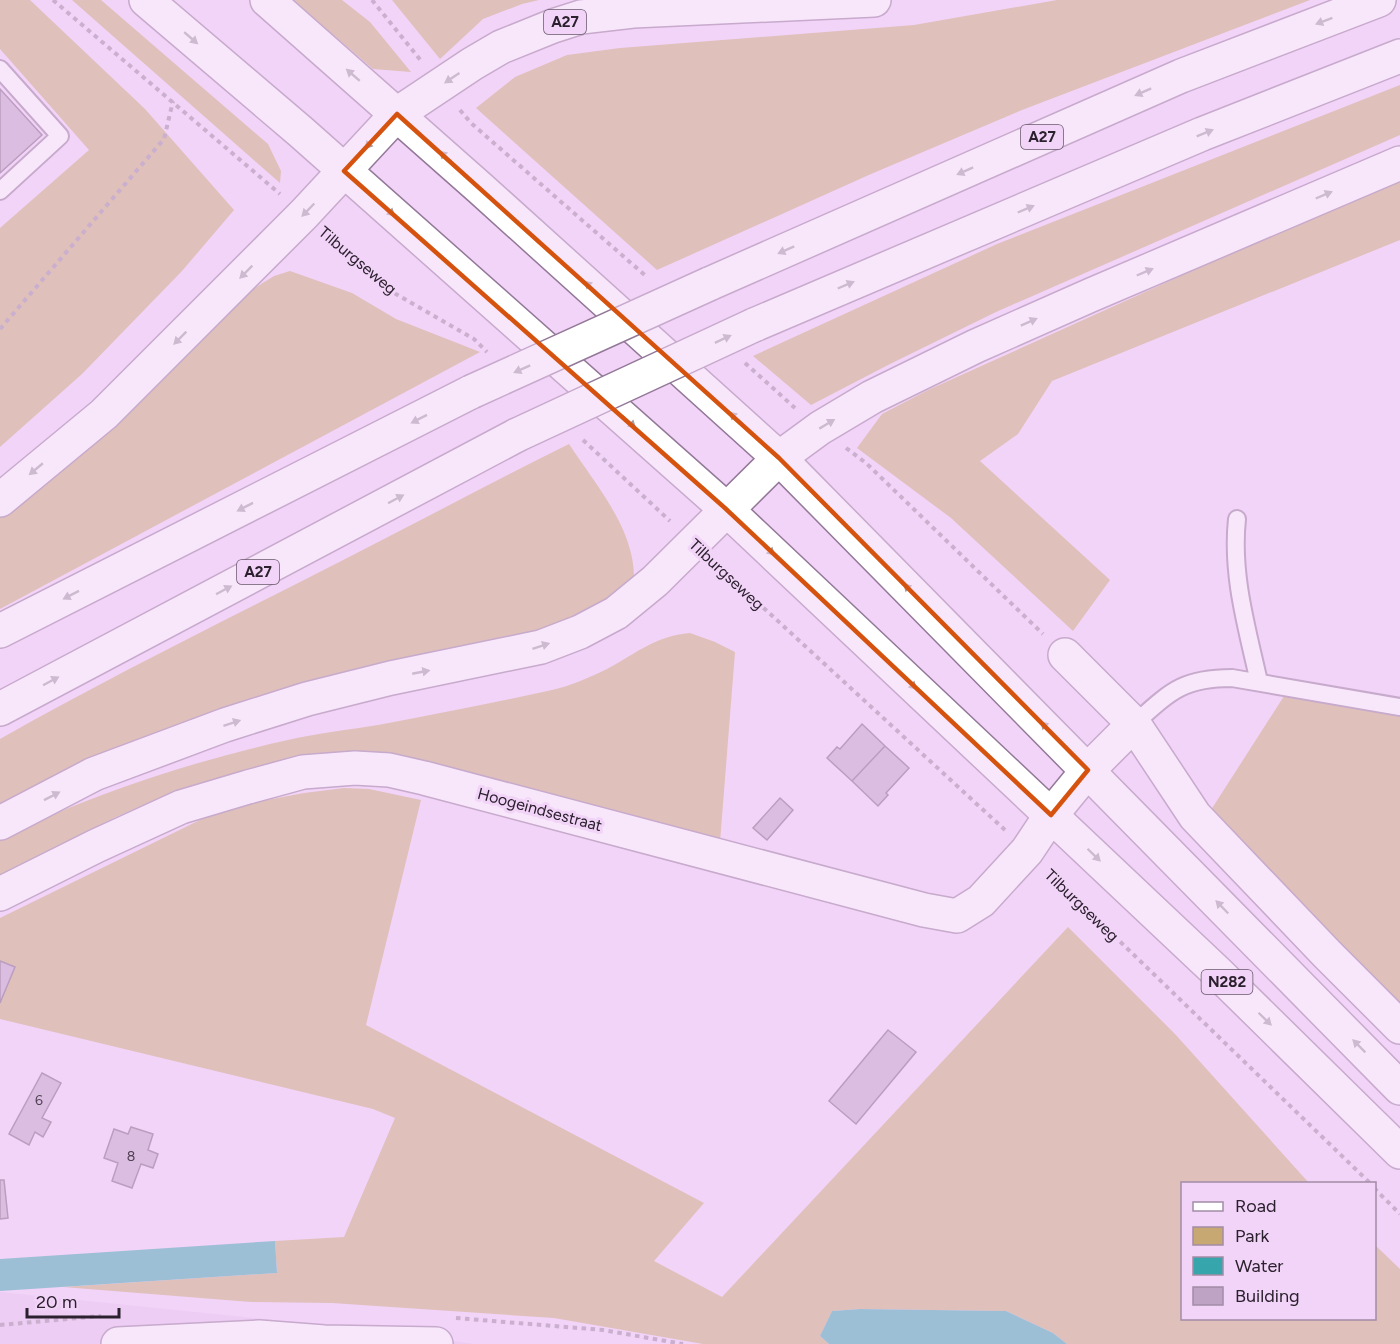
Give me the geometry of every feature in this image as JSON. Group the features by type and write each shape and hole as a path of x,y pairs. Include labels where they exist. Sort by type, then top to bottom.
{"main road":[{"path":"146,0 345,171 726,509"},
{"path":"267,0 779,458"},
{"name":"A27","path":"397,114 501,47 581,17 633,11 874,0"},
{"name":"A27","path":"0,631 471,392 1180,76 1379,0"},
{"name":"A27","path":"0,709 517,435 754,325 1202,134 1400,56"},
{"path":"0,500 104,414 304,214 397,114"},
{"path":"0,823 94,774 225,725 307,699 541,647 580,632 616,613 655,581 779,458 820,428 872,397 955,356 1091,295 1400,163"},
{"name":"N282","path":"779,458 1400,1088"},
{"name":"N282","path":"726,509 1218,973 1400,1152"},
{"path":"1065,655 1134,724 1195,816 1400,1027"},
{"name":"Hoogeindsestraat","path":"0,894 181,807 303,772 355,768 389,770 424,778 924,910 957,916 981,901 1027,851 1051,815 1088,770 1134,724"},
{"path":"118,1344 197,1342 259,1337 324,1343 436,1344"}],"lane":[{"path":"0,69 60,136 0,191"},
{"path":"1237,519 1235,541 1238,588 1259,682"},
{"path":"1134,724 1165,697 1185,684 1208,678 1232,678 1259,682 1400,707"}],"path":[{"name":"Tilburgseweg","path":"53,0 394,293 474,339 492,356"},
{"path":"0,329 164,139 173,101"},
{"name":"Tilburgseweg","path":"579,437 1027,851 1369,1182"},
{"path":"1376,1190 1400,1214"}],"highlighted area":[{"path":"397,114 779,458 1088,770 1051,815 726,509 344,171"}],"shaded area":[{"path":"0,1292 371,1330 474,1344 0,1344"}],"green space":[{"path":"0,0 30,0 145,109 234,210 182,271 82,374 0,447 0,228 89,150 0,49"},
{"path":"72,0 101,0 268,144 281,171 280,183"},
{"path":"293,0 342,0 370,22 411,72 373,69"},
{"path":"392,0 539,0 483,19 440,59"},
{"path":"1057,0 1310,0 1022,110 871,174 657,270 476,108 515,77 567,55 620,48 914,25"},
{"path":"1400,85 1400,135 996,312 811,405 753,356 997,244"},
{"path":"1400,177 1400,240 1052,381 1018,434 980,461 1110,580 1073,631 951,518 857,448 882,414 928,390"},
{"path":"290,271 352,293 396,319 480,352 0,609 0,515 250,291 274,276"},
{"path":"569,444 612,508 628,542 633,560 634,579 584,623 0,807 0,739 131,668"},
{"path":"690,633 735,652 720,842 512,789 251,772 200,783 164,796 116,817 0,875 0,838 141,781 177,769 288,740 422,717 559,688 601,672 656,641"},
{"path":"1286,693 1400,715 1400,1014 1209,813"},
{"path":"344,788 369,789 421,800 366,1025 704,1203 654,1261 722,1297 1068,927 1175,1034 1308,1182 1181,1182 1181,1320 1376,1320 1376,1246 1400,1269 1400,1344 1067,1344 1053,1333 1006,1311 860,1309 832,1311 820,1336 829,1344 703,1344 554,1318 332,1303 251,1302 63,1287 277,1273 275,1241 344,1237 395,1118 373,1109 0,1019 0,918 204,818 256,802"}],"water":[{"path":"275,1241 277,1273 0,1291 0,1259"},
{"path":"860,1309 1006,1311 1053,1333 1067,1344 829,1344 820,1336 832,1311"}],"building":[{"path":"0,89 42,135 0,173"},
{"path":"862,724 885,746 852,781 827,758 837,747 840,749"},
{"path":"885,746 909,768 886,793 888,795 878,806 852,781"},
{"path":"780,798 793,810 767,840 753,828"},
{"path":"0,961 15,967 0,1003"},
{"path":"888,1030 916,1052 856,1124 829,1101"},
{"path":"42,1073 61,1083 42,1118 51,1122 43,1137 35,1132 29,1145 9,1134"},
{"path":"131,1127 153,1134 148,1150 158,1154 153,1168 141,1164 132,1188 112,1181 118,1163 104,1158 114,1129 128,1134"},
{"path":"0,1180 4,1180 8,1218 0,1219"}]}
